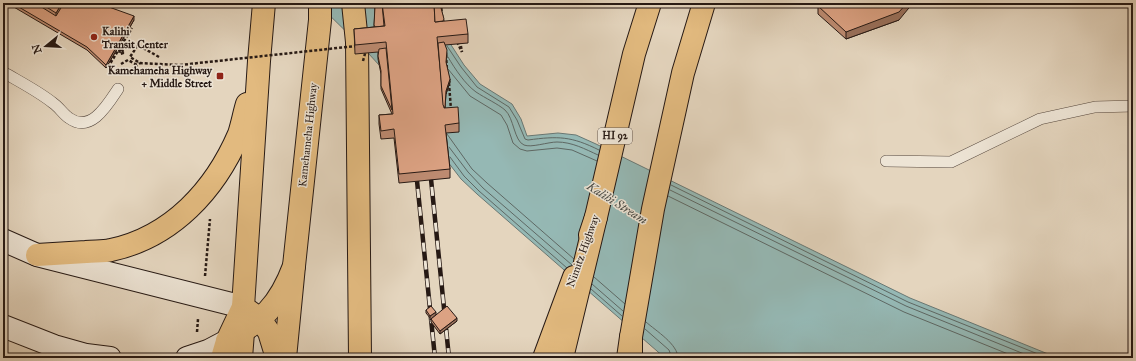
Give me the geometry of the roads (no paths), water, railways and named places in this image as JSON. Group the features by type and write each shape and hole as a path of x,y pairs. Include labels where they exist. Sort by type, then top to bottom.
{"main road":[{"path":"241,358 238,338 242,307 264,3"},
{"path":"353,3 357,42 360,358"},
{"name":"Nimitz Highway","path":"565,318 596,217 634,54 650,3"},
{"path":"630,351 652,209 683,73 704,3"},
{"name":"Kamehameha Highway","path":"294,266 320,12"},
{"path":"38,255 110,250 139,241 165,227 187,212 208,188 223,166 239,133 259,61"},
{"path":"3,240 38,255 242,307"},
{"path":"238,338 272,309 288,283 294,266"},
{"path":"285,358 294,266"},
{"path":"238,338 242,307"},
{"path":"544,358 565,318"},
{"path":"562,358 565,318"},
{"path":"3,326 54,346 86,355 110,358"},
{"path":"187,358 238,338 269,332 277,358"}],"lane":[{"path":"3,72 53,103 68,118 80,122 87,122 99,115 105,109 118,89"},
{"path":"886,161 951,162 1040,119 1095,107 1133,106"}],"water":[{"name":"Kalihi Stream","path":"317,3 424,3 464,65 480,84 512,104 521,119 527,136 558,133 576,135 910,298 1058,358 665,358 461,179 391,78"}],"railway":[{"path":"430,169 449,358"},
{"path":"416,171 435,358"}],"place":[{"name":"Kalihi Transit Center","path":"94,37"},
{"name":"Kamehameha Highway + Middle Street","path":"220,76"}]}
